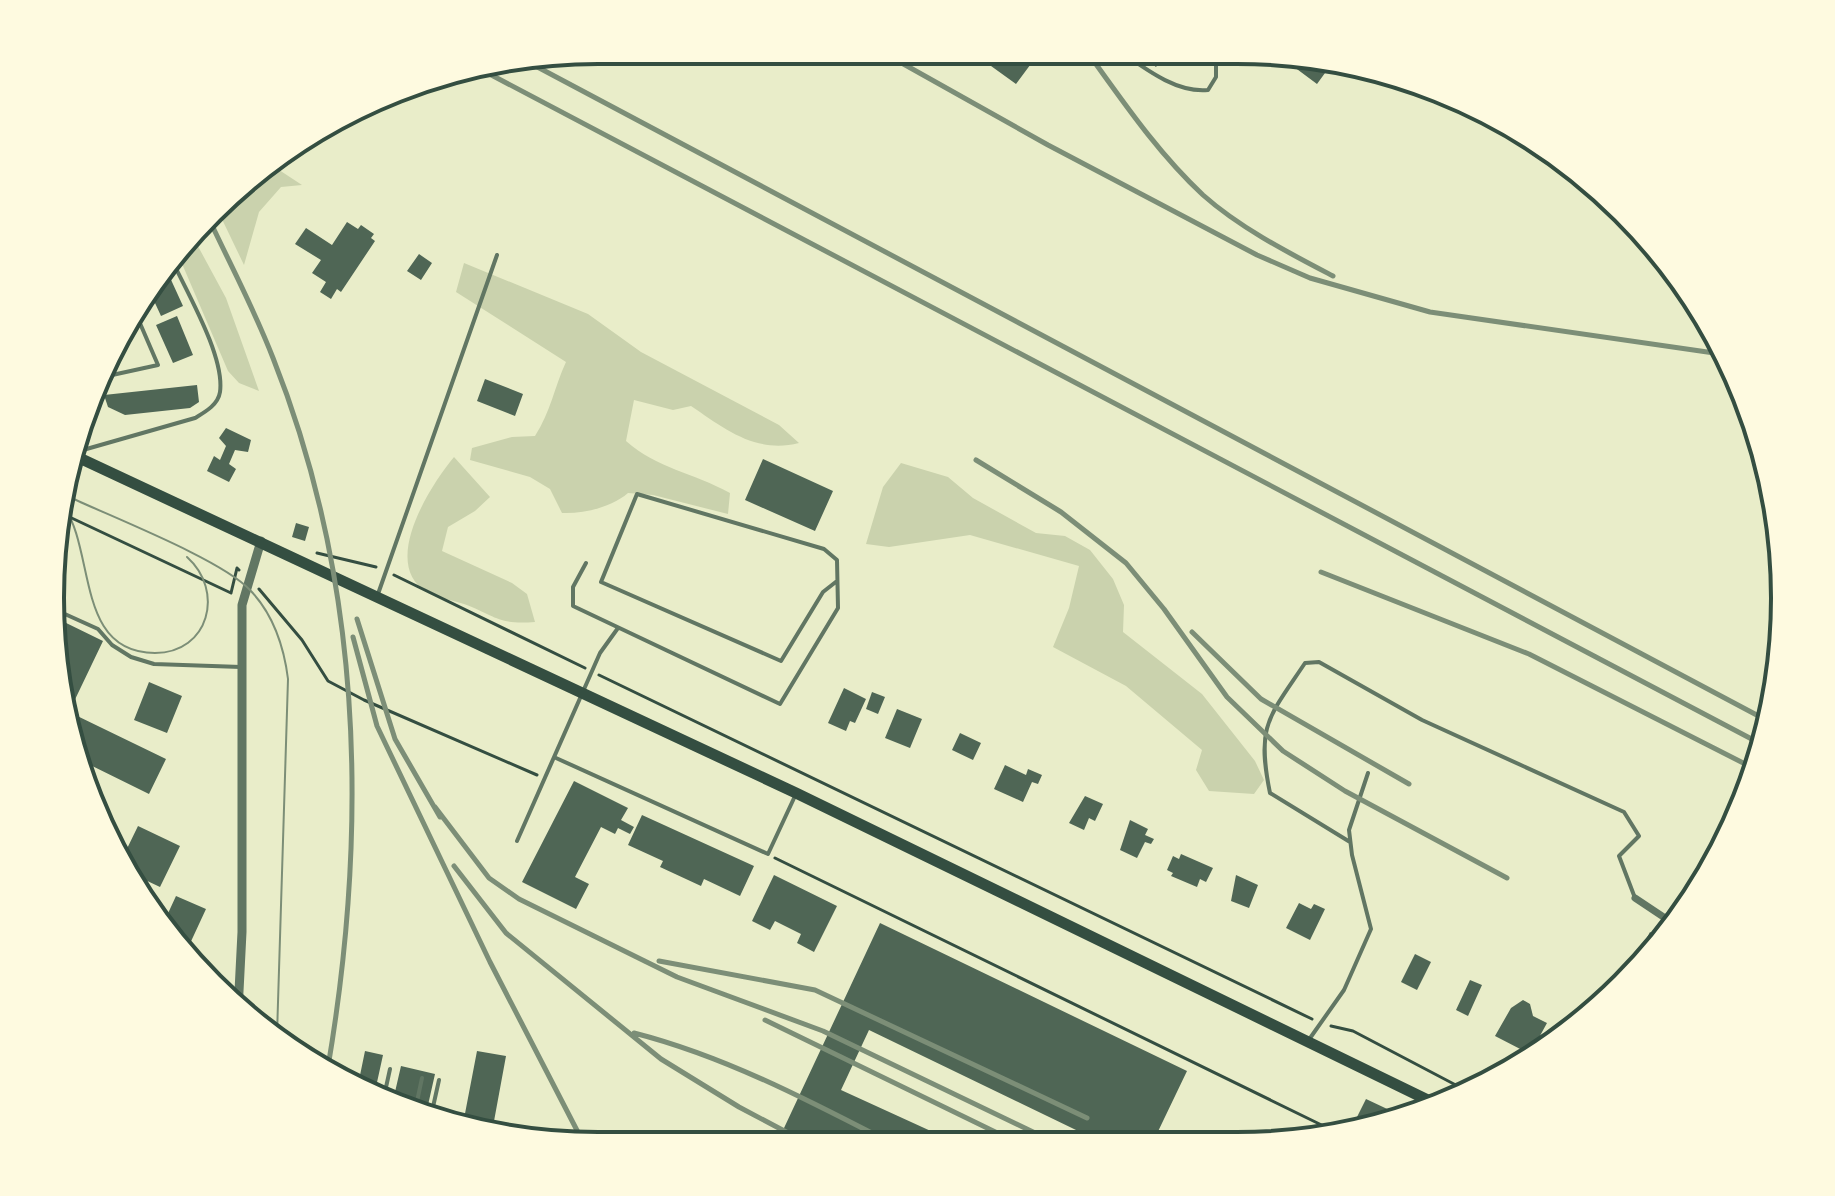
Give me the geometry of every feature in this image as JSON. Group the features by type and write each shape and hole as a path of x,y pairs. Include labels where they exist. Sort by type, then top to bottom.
{"main road":[{"path":"82,458 378,594 796,793 1424,1098"}],"street":[{"path":"239,993 242,917 242,605 261,541"},
{"path":"1635,898 1665,918"},
{"path":"1418,1100 1420,1096"}],"lane":[{"path":"1139,64 1195,91 1208,90 1216,77 1216,64"},
{"path":"378,594 497,255"},
{"path":"85,451 195,418 210,408 220,395 220,378 209,340 177,270"},
{"path":"113,375 158,365 140,324"},
{"path":"586,563 573,587 573,606 780,704 838,608 837,560 824,549 637,494 601,582 781,661 823,592 837,581"},
{"path":"64,614 98,629 112,645 131,657 154,664 241,667"},
{"path":"517,841 585,694 592,672 618,628"},
{"path":"1350,842 1270,793 1265,768 1264,726 1305,663 1319,662 1422,720 1624,812 1639,836 1619,856 1635,898"},
{"path":"556,758 768,854 796,793"},
{"path":"1307,1043 1344,990 1371,929 1349,830 1368,773"},
{"path":"386,1087 390,1069"},
{"path":"417,1100 422,1078"},
{"path":"433,1106 439,1080"}],"path":[{"path":"71,517 231,593 237,568 249,577 302,640 328,681 364,700 546,778"},
{"path":"317,553 386,571 1320,1023 1353,1031 1455,1085"},
{"path":"768,854 1321,1125"}],"green space":[{"path":"279,170 302,185 281,187 259,212 244,265 222,219"},
{"path":"198,245 226,298 259,391 239,383 228,371 182,264"},
{"path":"464,263 588,314 641,352 779,425 799,443 783,446 755,442 729,431 691,406 673,410 634,400 626,441 650,458 730,493 728,514 653,495 628,493 597,509 562,513 550,489 530,477 470,460 472,448 512,437 535,436 566,362 456,292"},
{"path":"454,457 490,497 475,511 448,527 442,551 512,583 527,594 535,622 498,619 464,604 432,595 414,580 408,564 408,545 414,525 422,505"},
{"path":"901,463 948,477 973,498 1036,533 1065,536 1090,550 1113,579 1124,605 1123,632 1202,694 1255,761 1264,780 1254,794 1209,791 1196,770 1202,750 1126,686 1053,647 1069,608 1079,566 970,535 889,547 866,544 883,487"}],"building":[{"path":"988,64 1031,64 1016,84"},
{"path":"1295,68 1326,72 1317,84"},
{"path":"347,222 358,229 361,225 374,234 371,238 375,241 341,292 337,289 331,299 320,292 326,282 312,273 321,260 295,244 306,228 332,245"},
{"path":"419,254 432,263 421,280 407,271"},
{"path":"170,278 183,306 161,316 154,301"},
{"path":"177,316 193,355 173,363 156,325"},
{"path":"485,379 523,394 515,416 477,401"},
{"path":"197,385 199,402 190,408 125,415 108,407 105,395"},
{"path":"226,428 251,440 248,452 235,450 229,464 236,469 229,482 207,471 214,456 220,460 226,446 219,438"},
{"path":"763,459 833,491 815,531 745,500"},
{"path":"296,523 309,527 305,541 292,537"},
{"path":"65,622 103,641 74,702"},
{"path":"149,682 182,696 167,733 134,720"},
{"path":"844,688 866,699 855,723 850,721 846,731 828,723"},
{"path":"872,692 885,697 878,714 866,709"},
{"path":"897,709 922,719 910,748 885,738"},
{"path":"77,716 166,759 149,794 91,765"},
{"path":"960,733 981,743 973,760 952,750"},
{"path":"1005,765 1026,775 1028,769 1042,775 1038,784 1032,782 1023,802 994,789"},
{"path":"574,781 628,808 621,820 634,827 630,834 618,828 615,834 601,827 575,877 589,884 576,909 522,882"},
{"path":"1085,796 1103,804 1095,821 1089,818 1084,830 1069,823"},
{"path":"642,815 754,866 740,896 704,879 701,886 660,867 663,861 628,845"},
{"path":"1130,820 1148,829 1145,835 1154,839 1151,844 1145,842 1137,858 1120,850"},
{"path":"138,826 180,846 160,887 145,880 127,849"},
{"path":"1181,854 1213,868 1206,882 1200,879 1197,887 1171,876 1173,873 1167,870 1173,856 1179,859"},
{"path":"774,875 837,906 814,952 797,943 801,934 775,921 770,930 752,921"},
{"path":"1236,875 1258,885 1249,908 1231,901"},
{"path":"176,896 206,909 191,942 168,914"},
{"path":"1299,903 1311,909 1314,904 1325,909 1310,940 1286,928"},
{"path":"880,923 1187,1071 1158,1132 1080,1132 869,1030 841,1090 933,1132 782,1132"},
{"path":"1415,954 1431,962 1417,990 1401,982"},
{"path":"1470,980 1482,985 1468,1016 1456,1010"},
{"path":"1523,1000 1530,1004 1533,1016 1547,1023 1538,1039 1521,1050 1495,1036 1511,1008"},
{"path":"365,1051 383,1055 377,1083 360,1076"},
{"path":"477,1051 506,1056 494,1122 465,1115"},
{"path":"401,1066 435,1074 428,1105 395,1091"},
{"path":"1366,1099 1389,1110 1375,1114 1356,1118"}],"tram line":[{"path":"73,499 190,552 236,578 266,610 276,632 288,679 277,1025"},
{"path":"70,520 99,618 112,636 129,649 155,653 173,650 188,643 199,632 206,618 206,586 187,557"}],"railway":[{"path":"903,64 1048,145 1257,255 1310,278 1430,312 1711,353"},
{"path":"1096,64 1156,145 1203,195 1249,229 1333,276"},
{"path":"539,68 1758,716"},
{"path":"491,75 1752,739"},
{"path":"213,228 266,340 303,444 325,531 340,619 349,708 352,798 349,888 341,978 329,1059"},
{"path":"976,460 1061,512 1126,563 1164,609 1227,697 1283,751 1345,791 1507,878"},
{"path":"1321,572 1529,654 1745,764"},
{"path":"357,619 395,739 440,817"},
{"path":"1192,632 1261,699 1409,784"},
{"path":"353,637 377,726 490,962 578,1131"},
{"path":"435,807 489,878 519,899 677,977 823,1031 1033,1132"},
{"path":"454,866 506,933 661,1059 786,1132"},
{"path":"659,961 815,990 1087,1118"},
{"path":"765,1020 995,1132"},
{"path":"634,1033 733,1067 869,1132"}]}
